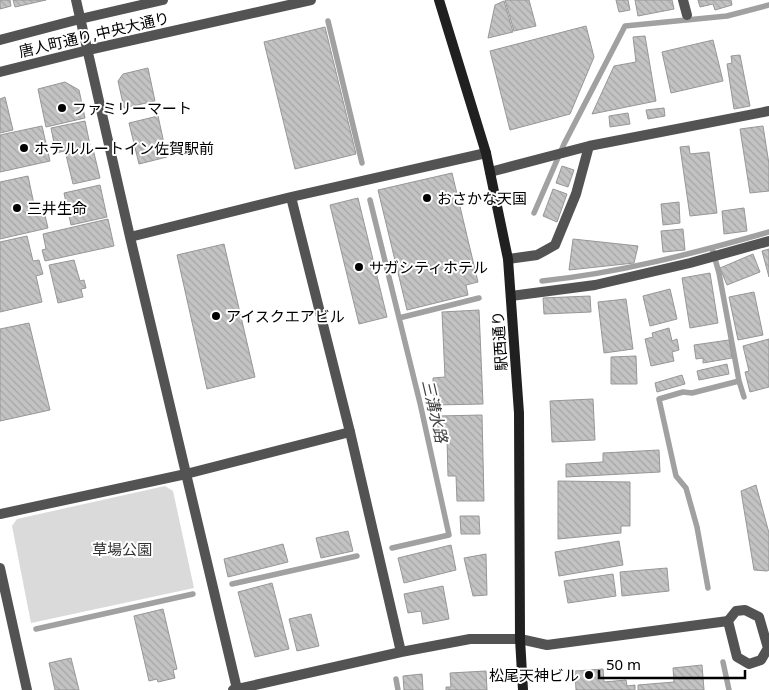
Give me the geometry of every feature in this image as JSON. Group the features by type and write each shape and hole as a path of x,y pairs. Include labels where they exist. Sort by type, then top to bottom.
{"main road":[{"name":"駅西通り","path":"439,0 486,153 508,259 519,413 520,639 523,690"}],"street":[{"path":"76,0 235,690 401,652 470,639 520,639 547,645 728,621 736,611 745,610 759,617 768,648 761,660 749,664 737,657 728,621"},
{"name":"唐人町通り,中央大通り","path":"0,40 163,0"},
{"name":"唐人町通り,中央大通り","path":"0,72 88,50 312,0"},
{"path":"683,0 686,15"},
{"path":"490,172 588,146 769,112"},
{"path":"508,259 537,255 555,245 576,194 588,146"},
{"path":"130,237 291,197 486,153"},
{"path":"291,197 350,432 401,652"},
{"path":"511,296 594,285 769,242"},
{"path":"0,514 186,474 350,432"},
{"path":"0,568 27,690"}],"green space":[{"name":"草場公園","path":"165,486 173,491 194,588 31,623 12,526 17,519"}],"building":[{"path":"0,0 10,0 11,6 0,9"},
{"path":"13,0 46,0 15,7"},
{"path":"505,0 529,0 536,26 514,31"},
{"path":"616,0 628,0 630,10 619,12"},
{"path":"635,0 672,0 674,9 638,16"},
{"path":"698,0 731,0 732,5 715,10 713,4 700,7"},
{"path":"504,1 513,32 488,38 495,5"},
{"path":"586,26 594,57 570,114 510,130 490,51"},
{"path":"325,27 356,154 295,169 264,42"},
{"path":"645,36 656,101 592,114 614,66 636,62 633,37"},
{"path":"713,40 723,81 671,93 662,52"},
{"path":"740,55 750,106 734,109 727,64 732,63 731,56"},
{"path":"148,68 155,101 124,108 118,81 123,74"},
{"name":"ファミリーマート","path":"65,82 79,90 85,118 46,127 38,89"},
{"path":"5,97 13,130 0,133 0,99"},
{"path":"664,108 665,116 648,119 646,110"},
{"path":"628,113 630,124 610,127 609,116"},
{"path":"158,116 167,157 139,164 129,123"},
{"path":"85,121 90,145 56,153 51,128"},
{"name":"ホテルルートイン佐賀駅前","path":"42,126 50,161 0,172 0,135"},
{"path":"763,126 769,164 769,191 750,193 740,129"},
{"path":"689,146 690,154 709,152 717,213 690,216 680,147"},
{"path":"93,149 100,178 73,184 66,155"},
{"path":"562,166 574,170 568,187 556,183"},
{"path":"452,173 478,282 466,285 468,295 407,310 378,190"},
{"name":"三井生命","path":"28,176 35,209 43,207 48,228 0,239 0,182"},
{"path":"100,185 107,217 71,225 64,193"},
{"path":"553,189 567,194 557,222 543,216"},
{"path":"358,198 387,317 359,324 330,205"},
{"path":"679,202 680,223 663,225 661,204"},
{"path":"744,208 747,231 724,234 722,211"},
{"path":"108,219 114,246 45,261 42,250 46,249 43,234"},
{"path":"683,229 685,250 663,252 661,231"},
{"path":"27,236 33,261 39,260 43,274 36,276 42,302 0,312 0,242"},
{"path":"573,239 638,246 634,263 569,270"},
{"name":"アイスクエアビル","path":"224,244 255,377 207,389 177,255"},
{"path":"769,249 769,277 762,251"},
{"path":"753,254 760,272 727,285 720,268"},
{"path":"74,260 80,281 84,280 86,288 81,289 83,297 58,303 49,265"},
{"path":"710,273 718,323 690,328 682,278"},
{"path":"670,289 677,319 650,326 643,296"},
{"path":"754,292 763,335 738,340 729,297"},
{"path":"590,296 591,312 544,314 543,298"},
{"path":"626,299 633,349 604,353 598,302"},
{"path":"479,310 483,404 434,405 433,378 445,377 442,312"},
{"path":"29,323 50,410 0,421 0,329"},
{"path":"669,328 672,341 677,339 679,350 672,352 674,361 651,366 645,339 653,337 652,333"},
{"path":"769,339 769,387 750,392 745,372 749,371 743,346"},
{"path":"729,340 732,358 703,363 703,358 696,359 694,345"},
{"path":"636,356 637,384 611,384 611,357"},
{"path":"727,364 729,374 699,380 697,371"},
{"path":"682,375 685,384 657,392 655,383"},
{"path":"593,399 595,440 552,442 550,401"},
{"path":"482,415 484,501 457,501 456,476 448,476 447,439 438,439 438,416"},
{"path":"659,450 660,472 566,477 566,464 603,462 603,453"},
{"path":"558,481 630,482 630,526 621,526 621,533 558,539"},
{"path":"756,485 769,533 769,570 767,571 754,570 741,491"},
{"path":"460,516 479,516 480,534 461,534"},
{"path":"348,531 353,551 321,558 316,538"},
{"path":"619,541 623,565 559,576 555,552"},
{"path":"283,544 288,562 228,577 224,559"},
{"path":"451,545 456,570 404,583 398,558"},
{"path":"486,554 487,595 473,596 464,558"},
{"path":"667,568 669,591 622,596 620,572"},
{"path":"613,574 616,596 568,603 564,581"},
{"path":"272,583 289,649 255,657 238,592"},
{"path":"443,586 449,619 423,624 421,611 408,613 404,594"},
{"path":"163,609 177,669 173,670 175,678 158,682 157,679 149,681 134,616"},
{"path":"311,614 319,646 297,651 289,619"},
{"path":"71,658 79,690 55,690 49,663"},
{"path":"702,665 704,690 638,690 638,685 674,682 673,668"},
{"name":"松尾天神ビル","path":"603,669 604,682 626,680 627,686 635,685 635,690 576,690 575,671"},
{"path":"486,671 487,690 446,690 446,687 451,687 450,673"},
{"path":"422,674 423,690 404,690 403,676"}],"waterway":[{"path":"534,213 564,144 625,26 727,16 769,5"},
{"path":"328,21 362,163"},
{"name":"三溝水路","path":"370,200 420,403 449,535 392,548"},
{"name":"三溝水路","path":"542,281 600,273 657,261 769,232"},
{"path":"708,588 697,527 686,488 676,476 659,399 683,392 692,393 739,381 719,273 712,248"},
{"name":"三溝水路","path":"399,318 479,298"},
{"path":"739,381 744,397"},
{"name":"三溝水路","path":"232,584 357,556"},
{"name":"三溝水路","path":"36,629 193,594"},
{"path":"723,662 729,690"},
{"path":"396,679 398,690"}],"place":[{"name":"ファミリーマート","path":"62,108"},
{"name":"ホテルルートイン佐賀駅前","path":"24,148"},
{"name":"おさかな天国","path":"427,198"},
{"name":"三井生命","path":"17,208"},
{"name":"サガシティホテル","path":"359,267"},
{"name":"アイスクエアビル","path":"216,316"},
{"name":"松尾天神ビル","path":"589,675"}]}
